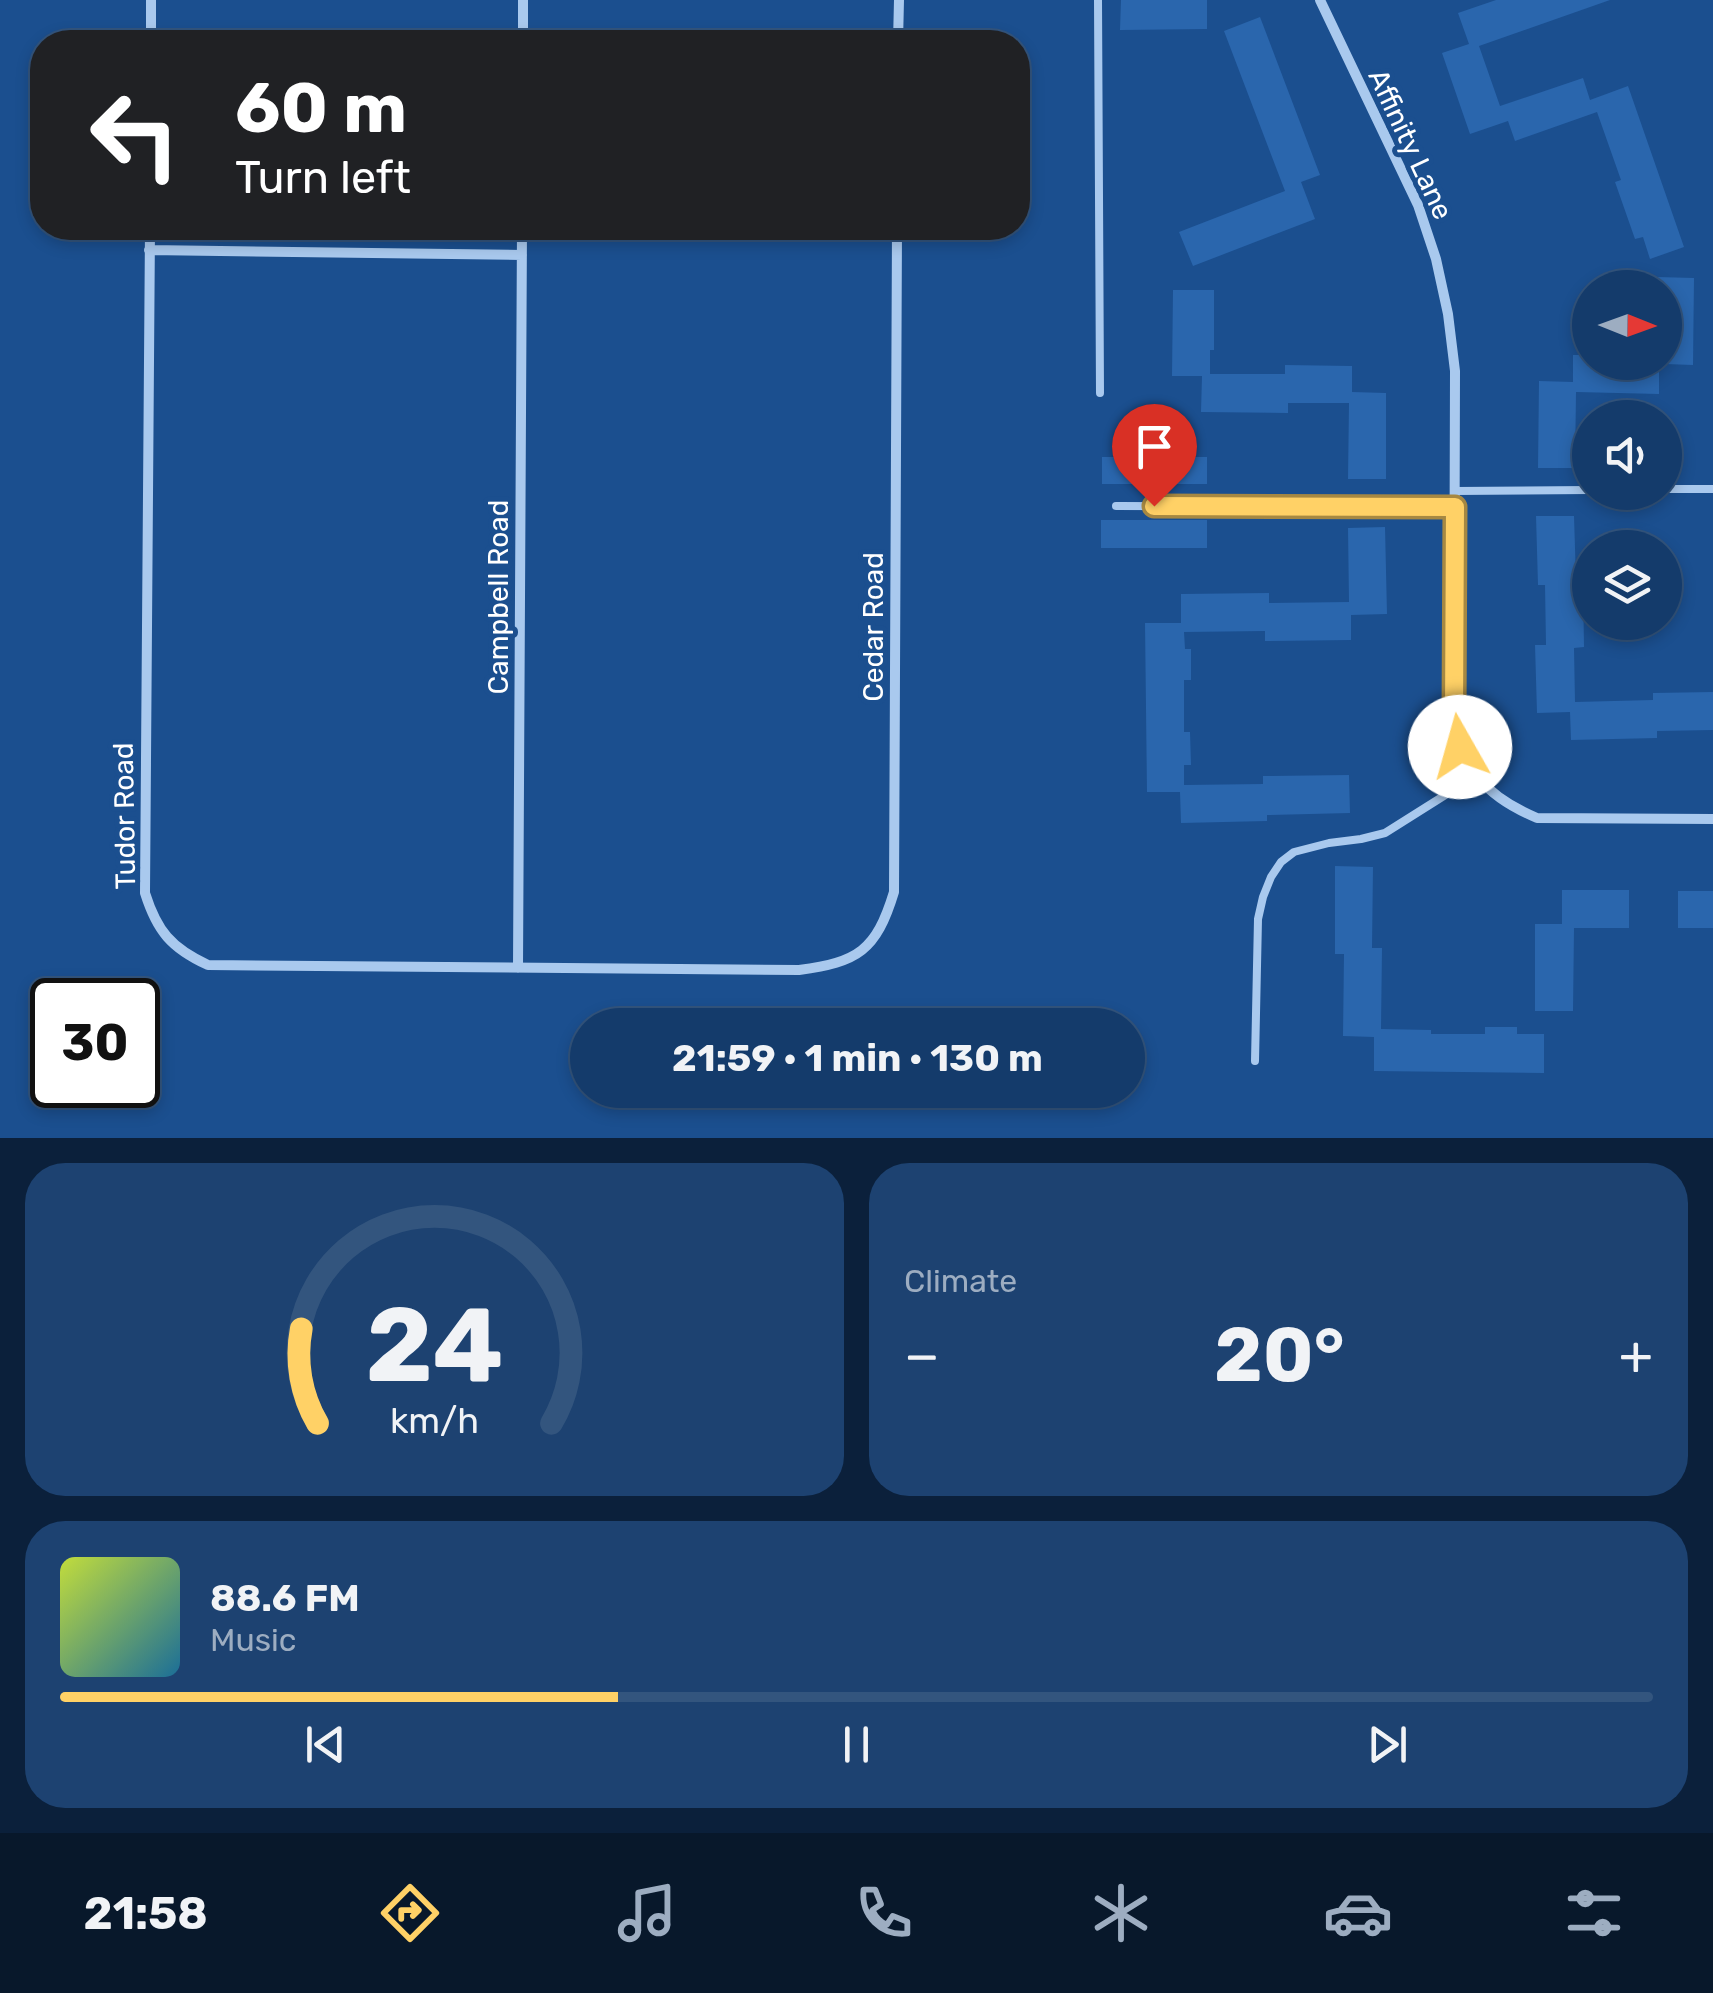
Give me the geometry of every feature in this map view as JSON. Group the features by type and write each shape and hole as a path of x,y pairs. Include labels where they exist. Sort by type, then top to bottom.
{"street":[{"path":"151,0 151,30"},
{"path":"523,0 523,30"},
{"path":"898,0 898,30"},
{"name":"Affinity Lane","path":"1320,0 1418,205 1436,259 1448,314 1455,371 1454,717 1460,747 1490,792 1538,818 1713,819"},
{"name":"Tudor Road","path":"149,240 145,893 152,917 166,938 185,954 208,965 799,970"},
{"name":"Campbell Road","path":"518,968 522,240"},
{"name":"Cedar Road","path":"799,970 832,966 871,942 885,923 894,892 898,240"},
{"path":"149,250 522,255"}],"lane":[{"path":"1098,0 1100,392"},
{"path":"1682,489 1713,488"},
{"path":"1454,491 1572,490"},
{"path":"1116,506 1455,507"},
{"path":"1255,1061 1258,919 1267,886 1281,862 1294,852 1311,847 1385,833 1477,775"}],"building":[{"path":"1121,0 1207,0 1207,29 1120,30"},
{"path":"1496,0 1610,0 1479,46 1500,106 1583,78 1590,100 1628,86 1684,247 1650,259 1643,237 1635,239 1615,182 1621,180 1597,112 1515,141 1508,121 1470,134 1442,53 1469,44 1458,13"},
{"path":"1260,17 1320,175 1301,182 1315,219 1193,266 1179,232 1285,191 1224,31"},
{"path":"1682,278 1694,278 1693,365 1682,365"},
{"path":"1173,290 1214,290 1210,374 1285,374 1285,365 1352,366 1352,392 1386,393 1386,479 1348,479 1349,403 1288,403 1288,413 1201,412 1202,376 1172,376"},
{"path":"1659,380 1659,394 1576,392 1576,400 1572,400 1572,468 1538,468 1539,381"},
{"path":"1102,457 1207,457 1207,484 1102,484"},
{"path":"1536,516 1574,516 1572,640 1584,640 1584,647 1574,648 1575,702 1653,700 1653,693 1713,692 1713,730 1657,731 1657,738 1571,740 1570,712 1537,713 1535,645 1546,645 1545,585 1538,585"},
{"path":"1101,520 1207,520 1207,548 1101,548"},
{"path":"1385,527 1387,614 1351,615 1351,640 1265,641 1265,631 1184,632 1185,649 1191,649 1191,680 1184,680 1184,732 1190,732 1191,765 1184,765 1184,785 1263,784 1263,776 1349,775 1350,813 1267,815 1267,821 1181,823 1180,792 1147,792 1145,623 1181,623 1181,594 1269,593 1269,603 1349,602 1348,528"},
{"path":"1335,866 1373,867 1372,948 1382,948 1381,1029 1485,1034 1485,1027 1517,1027 1517,1034 1544,1034 1544,1073 1374,1071 1374,1037 1343,1036 1344,954 1335,954"},
{"path":"1562,890 1629,890 1629,928 1574,928 1573,1011 1535,1011 1535,924 1562,924"},
{"path":"1678,891 1713,891 1713,928 1678,928"}],"route":[{"path":"1154,506 1455,507 1454,717 1460,747"}]}
